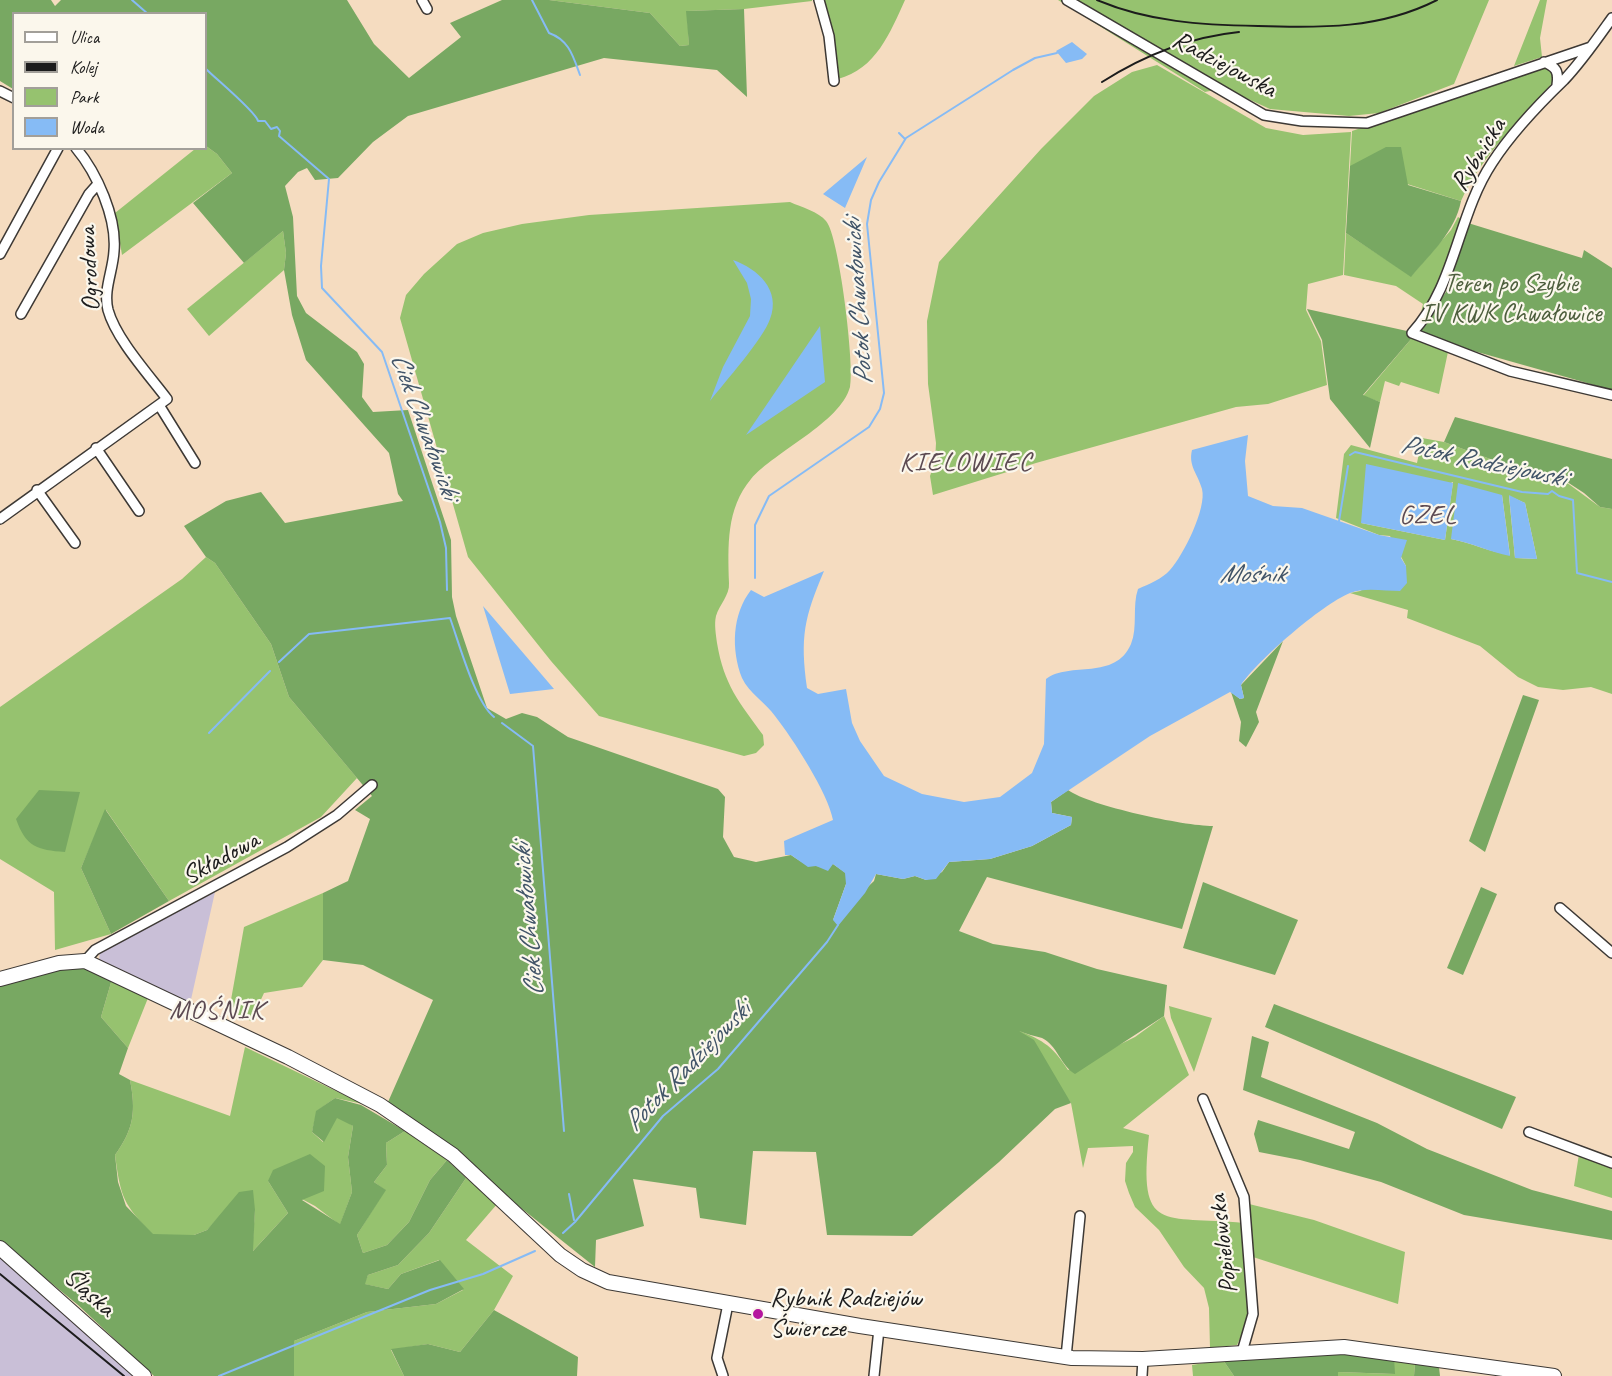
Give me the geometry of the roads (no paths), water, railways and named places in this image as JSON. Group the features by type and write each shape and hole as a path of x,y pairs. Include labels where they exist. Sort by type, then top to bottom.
{"street":[{"path":"422,0 427,9"},
{"path":"819,0 830,36 834,81"},
{"name":"Radziejowska","path":"1066,0 1264,115 1302,122 1367,123 1591,47"},
{"name":"Rybnicka","path":"1612,18 1591,47 1520,125 1492,163 1476,192 1440,291 1430,310 1412,333 1510,371 1612,395"},
{"path":"1544,62 1554,66 1559,75 1557,85"},
{"path":"0,254 57,150"},
{"name":"Ogrodowa","path":"77,150 97,185 114,234 114,251 107,293 108,311 118,331 167,399 159,405 195,464"},
{"name":"Ogrodowa","path":"21,314 89,194 97,185"},
{"path":"0,519 159,405"},
{"path":"96,448 140,511"},
{"path":"38,490 75,543"},
{"name":"Składowa","path":"84,961 95,950 311,833 372,785"},
{"path":"1560,908 1612,953"},
{"path":"0,979 58,963 84,961 288,1057 380,1105 453,1155 558,1253 587,1273 625,1286 879,1329 1066,1357 1143,1359 1344,1347 1554,1376"},
{"name":"Popielowska","path":"1203,1099 1244,1197 1253,1314 1242,1352"},
{"path":"1529,1132 1612,1163"},
{"path":"1066,1357 1080,1216"},
{"name":"Śląska","path":"0,1248 144,1376"},
{"path":"723,1376 717,1358 729,1304"},
{"path":"874,1376 879,1329"},
{"path":"1142,1376 1143,1359"}],"water":[{"path":"1072,42 1087,54 1082,59 1066,63 1056,51"},
{"path":"867,157 845,208 823,194"},
{"path":"733,260 751,269 765,282 770,290 773,309 760,337 710,401 723,367 750,316 751,299 747,283"},
{"path":"820,326 825,382 746,435"},
{"name":"Mośnik","path":"1248,435 1245,461 1248,496 1273,506 1302,508 1379,535 1407,540 1401,558 1406,566 1407,583 1400,591 1362,590 1338,599 1291,634 1249,674 1241,685 1244,698 1240,699 1230,692 1150,736 1051,802 1052,813 1072,817 1071,825 1032,846 990,859 949,862 936,879 926,880 915,876 903,879 876,874 865,893 838,926 833,920 846,884 845,873 833,864 828,871 816,866 808,867 791,855 785,855 784,841 833,820 817,781 800,752 771,711 749,688 738,667 735,632 740,610 751,590 764,597 824,571 805,628 804,655 807,688 818,694 846,689 852,723 860,741 884,776 922,794 964,802 1000,797 1032,773 1044,744 1046,679 1067,671 1103,667 1114,663 1124,655 1133,637 1138,589 1167,573 1181,554 1198,519 1203,497 1192,465 1192,450"},
{"path":"1366,464 1453,483 1445,540 1361,523"},
{"path":"1458,483 1502,495 1510,556 1451,539"},
{"path":"1509,495 1525,503 1537,559 1515,558"},
{"path":"483,606 554,689 510,694"}],"waterway":[{"name":"Ciek Chwałowicki","path":"132,0 146,12"},
{"path":"532,0 549,33 566,44 580,75"},
{"name":"Potok Chwałowicki","path":"755,578 755,525 769,496 869,427 880,409 884,393 867,224 871,200 879,182 906,138 1013,70 1035,58 1057,53"},
{"name":"Ciek Chwałowicki","path":"207,70 243,103 258,121 265,121 271,129 277,127 280,131 279,136 329,179 321,266 322,288 382,352 440,522 446,548 447,590"},
{"path":"899,133 905,139"},
{"name":"Potok Radziejowski","path":"1350,455 1355,452 1522,492 1548,494 1552,491 1559,496 1573,500 1577,573 1612,582"},
{"name":"Potok Radziejowski","path":"1339,521 1348,466"},
{"path":"279,662 309,634 450,618 474,686 480,699 494,717"},
{"path":"209,733 270,671"},
{"name":"Ciek Chwałowicki","path":"502,723 533,746 564,1131"},
{"name":"Potok Radziejowski","path":"563,1233 575,1222 663,1116 718,1069 827,942 838,925"},
{"name":"Ciek Chwałowicki","path":"569,1194 574,1220"},
{"name":"Potok Radziejowski","path":"219,1376 430,1290 483,1274 535,1251"}],"railway":[{"path":"1097,0 1136,13 1176,21 1217,25 1305,27 1350,25 1394,17 1437,0"},
{"path":"1102,82 1168,49 1203,38 1239,32"},
{"path":"0,1274 124,1376"}],"place":[{"name":"Rybnik Radziejów Świercze","path":"758,1314"}],"district":[{"name":"KIELOWIEC","path":"966,463"},
{"name":"GZEL","path":"1428,516"},
{"name":"MOŚNIK","path":"217,1011"}],"park label":[{"name":"Teren po Szybie IV KWK Chwałowice","path":"1511,299"}]}
